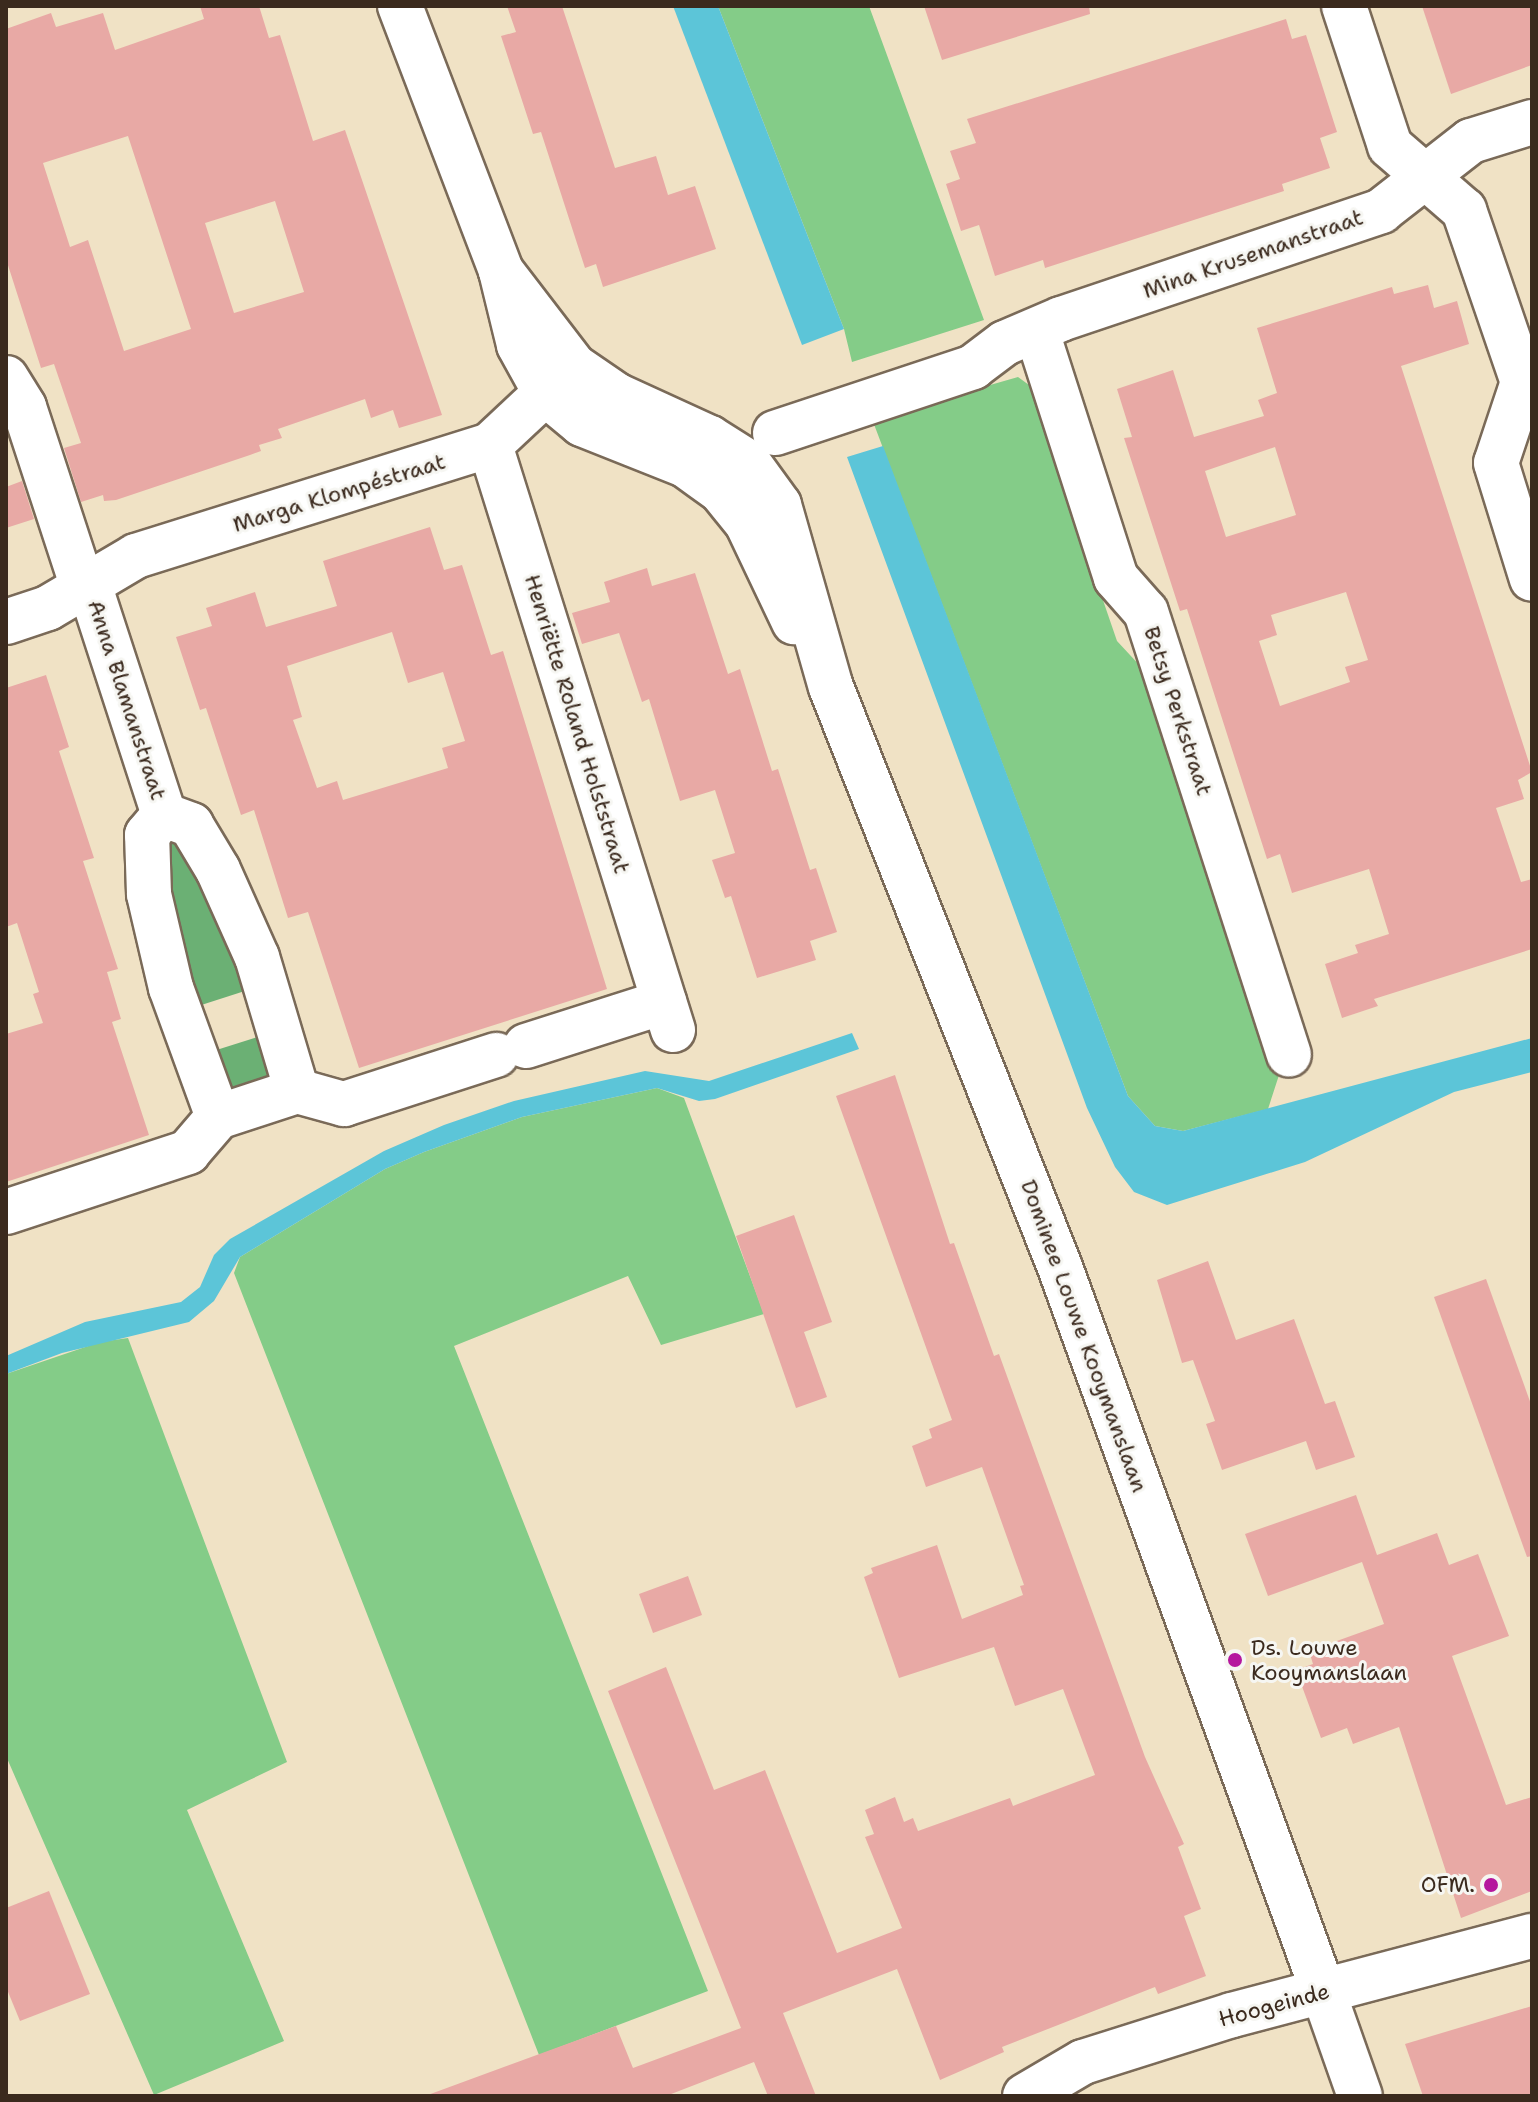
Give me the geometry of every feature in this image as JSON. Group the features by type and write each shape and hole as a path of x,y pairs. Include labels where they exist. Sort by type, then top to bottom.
{"street":[{"name":"Dominee Louwe Kooymanslaan","path":"400,6 501,271 519,345 560,380 582,424 685,465 748,462 747,523 831,687 1061,1270 1360,2096"},
{"path":"1344,6 1390,146 1464,210 1523,382 1496,463 1532,579"},
{"name":"Mina Krusemanstraat","path":"748,462 794,396 962,341 1021,338 1061,319 1381,211 1471,141 1532,122"},
{"name":"Betsy Perkstraat","path":"1021,338 1116,578 1146,612 1289,1054"},
{"path":"6,378 24,407 86,586"},
{"name":"Marga Klompéstraat","path":"6,622 48,608 136,556 490,445 560,380"},
{"name":"Henriëtte Roland Holststraat","path":"297,1091 344,1104 511,1051 669,1016 490,445"},
{"name":"Anna Blamanstraat","path":"86,586 164,815"},
{"name":"Anna Blamanstraat","path":"164,815 191,825 218,870 257,957 297,1091"},
{"name":"Anna Blamanstraat","path":"164,815 147,835 149,894 171,988 218,1117"},
{"path":"6,1212 188,1152 218,1117 297,1091"},
{"name":"Hoogeinde","path":"1025,2096 1083,2062 1323,1991 1532,1936"}],"green space":[{"path":"718,6 869,6 984,320 852,362 844,329"},
{"path":"1018,377 1029,385 1117,641 1143,669 1280,1072 1268,1109 1183,1131 1155,1126 1128,1096 872,419"},
{"path":"170,838 180,838 251,989 192,1008 157,846"},
{"path":"267,1034 277,1079 235,1097 207,1053"},
{"path":"657,1088 684,1098 764,1314 661,1345 628,1276 454,1346 708,1991 539,2055 234,1273 240,1257 385,1169 522,1117"},
{"path":"128,1338 287,1762 187,1810 284,2041 154,2095 6,1756 6,1374 100,1342"}],"water":[{"path":"673,6 718,6 844,329 802,345"},
{"path":"883,446 1128,1096 1155,1126 1183,1131 1532,1038 1532,1072 1454,1092 1305,1162 1167,1205 1134,1192 1115,1167 1087,1108 847,457"},
{"path":"852,1033 859,1049 715,1099 699,1101 657,1088 522,1117 424,1152 385,1169 240,1257 214,1301 189,1322 62,1353 6,1374 6,1356 85,1322 181,1302 200,1287 214,1255 230,1239 384,1151 444,1125 514,1101 645,1071 709,1081"}],"building":[{"path":"200,6 259,6 269,38 280,35 313,141 345,130 442,415 399,428 393,410 371,418 365,399 278,429 282,438 259,445 261,451 250,455 116,500 104,501 103,495 81,502 64,448 81,443 54,364 41,368 6,259 6,29 51,13 56,27 103,13 115,50 204,19","holes":["128,136 191,329 124,351 88,240 70,247 43,163","275,201 304,292 234,313 205,223"]},
{"path":"507,6 562,6 615,168 656,156 668,195 695,186 716,249 603,287 596,264 585,268 541,132 533,134 501,36 516,32"},
{"path":"924,6 1089,6 1090,14 942,60"},
{"path":"1422,6 1532,6 1532,65 1451,94"},
{"path":"1286,19 1292,39 1306,35 1337,132 1320,138 1330,168 1282,184 1284,191 1045,268 1043,260 995,276 979,225 961,231 946,184 960,179 950,151 976,143 967,119"},
{"path":"1428,285 1434,308 1457,301 1469,344 1401,366 1532,772 1518,780 1524,799 1496,808 1521,882 1532,879 1532,949 1374,999 1378,1006 1342,1018 1325,964 1358,953 1355,945 1389,934 1369,869 1292,893 1280,854 1267,859 1187,609 1180,611 1124,438 1132,437 1117,389 1173,370 1194,437 1264,416 1258,400 1277,393 1257,328 1392,287 1394,294","holes":["1275,447 1296,515 1226,537 1205,471","1346,592 1368,660 1345,667 1350,682 1280,706 1259,641 1277,635 1271,615"]},
{"path":"22,481 34,519 6,528 6,487"},
{"path":"430,527 444,570 462,565 491,655 503,651 607,989 359,1068 308,912 288,918 254,810 241,815 206,708 200,710 176,637 212,626 206,608 255,592 266,627 337,606 323,561","holes":["392,632 408,683 443,672 465,741 442,748 448,768 343,800 337,781 317,788 293,720 302,717 287,666"]},
{"path":"647,568 652,586 695,573 728,674 740,669 772,771 778,769 810,870 816,868 837,932 810,941 816,960 757,978 731,896 725,898 712,860 735,853 715,790 680,801 649,699 642,702 619,633 582,644 572,613 610,602 604,582"},
{"path":"46,675 69,747 59,751 94,858 83,861 118,969 107,972 121,1019 112,1022 149,1135 6,1182 6,1034 43,1023 33,994 39,992 17,923 6,927 6,688"},
{"path":"895,1075 950,1244 954,1243 994,1356 999,1354 1145,1757 1184,1844 1178,1847 1201,1909 1184,1916 1206,1976 1158,1994 1155,1987 1002,2047 1004,2052 940,2080 897,1969 783,2013 816,2096 768,2096 754,2062 666,2096 425,2096 616,2026 633,2068 741,2028 608,1691 666,1667 714,1790 765,1770 837,1953 902,1928 865,1837 874,1834 865,1810 895,1797 904,1822 913,1818 918,1831 1010,1798 1013,1806 1095,1775 1063,1689 1015,1706 994,1647 899,1678 864,1577 873,1573 871,1568 937,1545 962,1619 1023,1595 1020,1586 1024,1585 982,1467 926,1487 912,1446 932,1438 929,1429 952,1420 836,1096"},
{"path":"794,1215 832,1322 804,1332 827,1397 796,1408 736,1236"},
{"path":"1208,1261 1236,1340 1294,1319 1325,1404 1335,1401 1355,1457 1316,1470 1306,1441 1222,1470 1206,1424 1215,1421 1193,1360 1182,1363 1157,1280"},
{"path":"1486,1279 1532,1407 1532,1556 1527,1557 1434,1297"},
{"path":"1356,1495 1377,1555 1437,1533 1449,1565 1478,1554 1509,1636 1452,1656 1506,1805 1532,1797 1532,1891 1461,1918 1399,1727 1353,1744 1347,1728 1321,1738 1296,1670 1313,1664 1309,1651 1384,1624 1362,1562 1268,1596 1245,1534"},
{"path":"688,1576 702,1615 653,1633 639,1594"},
{"path":"49,1891 90,1994 20,2021 6,1987 6,1908"},
{"path":"1532,2006 1532,2096 1423,2096 1405,2044"}],"place":[{"name":"Ds. Louwe Kooymanslaan","path":"1235,1660"},
{"name":"OFM.","path":"1491,1885"}]}
